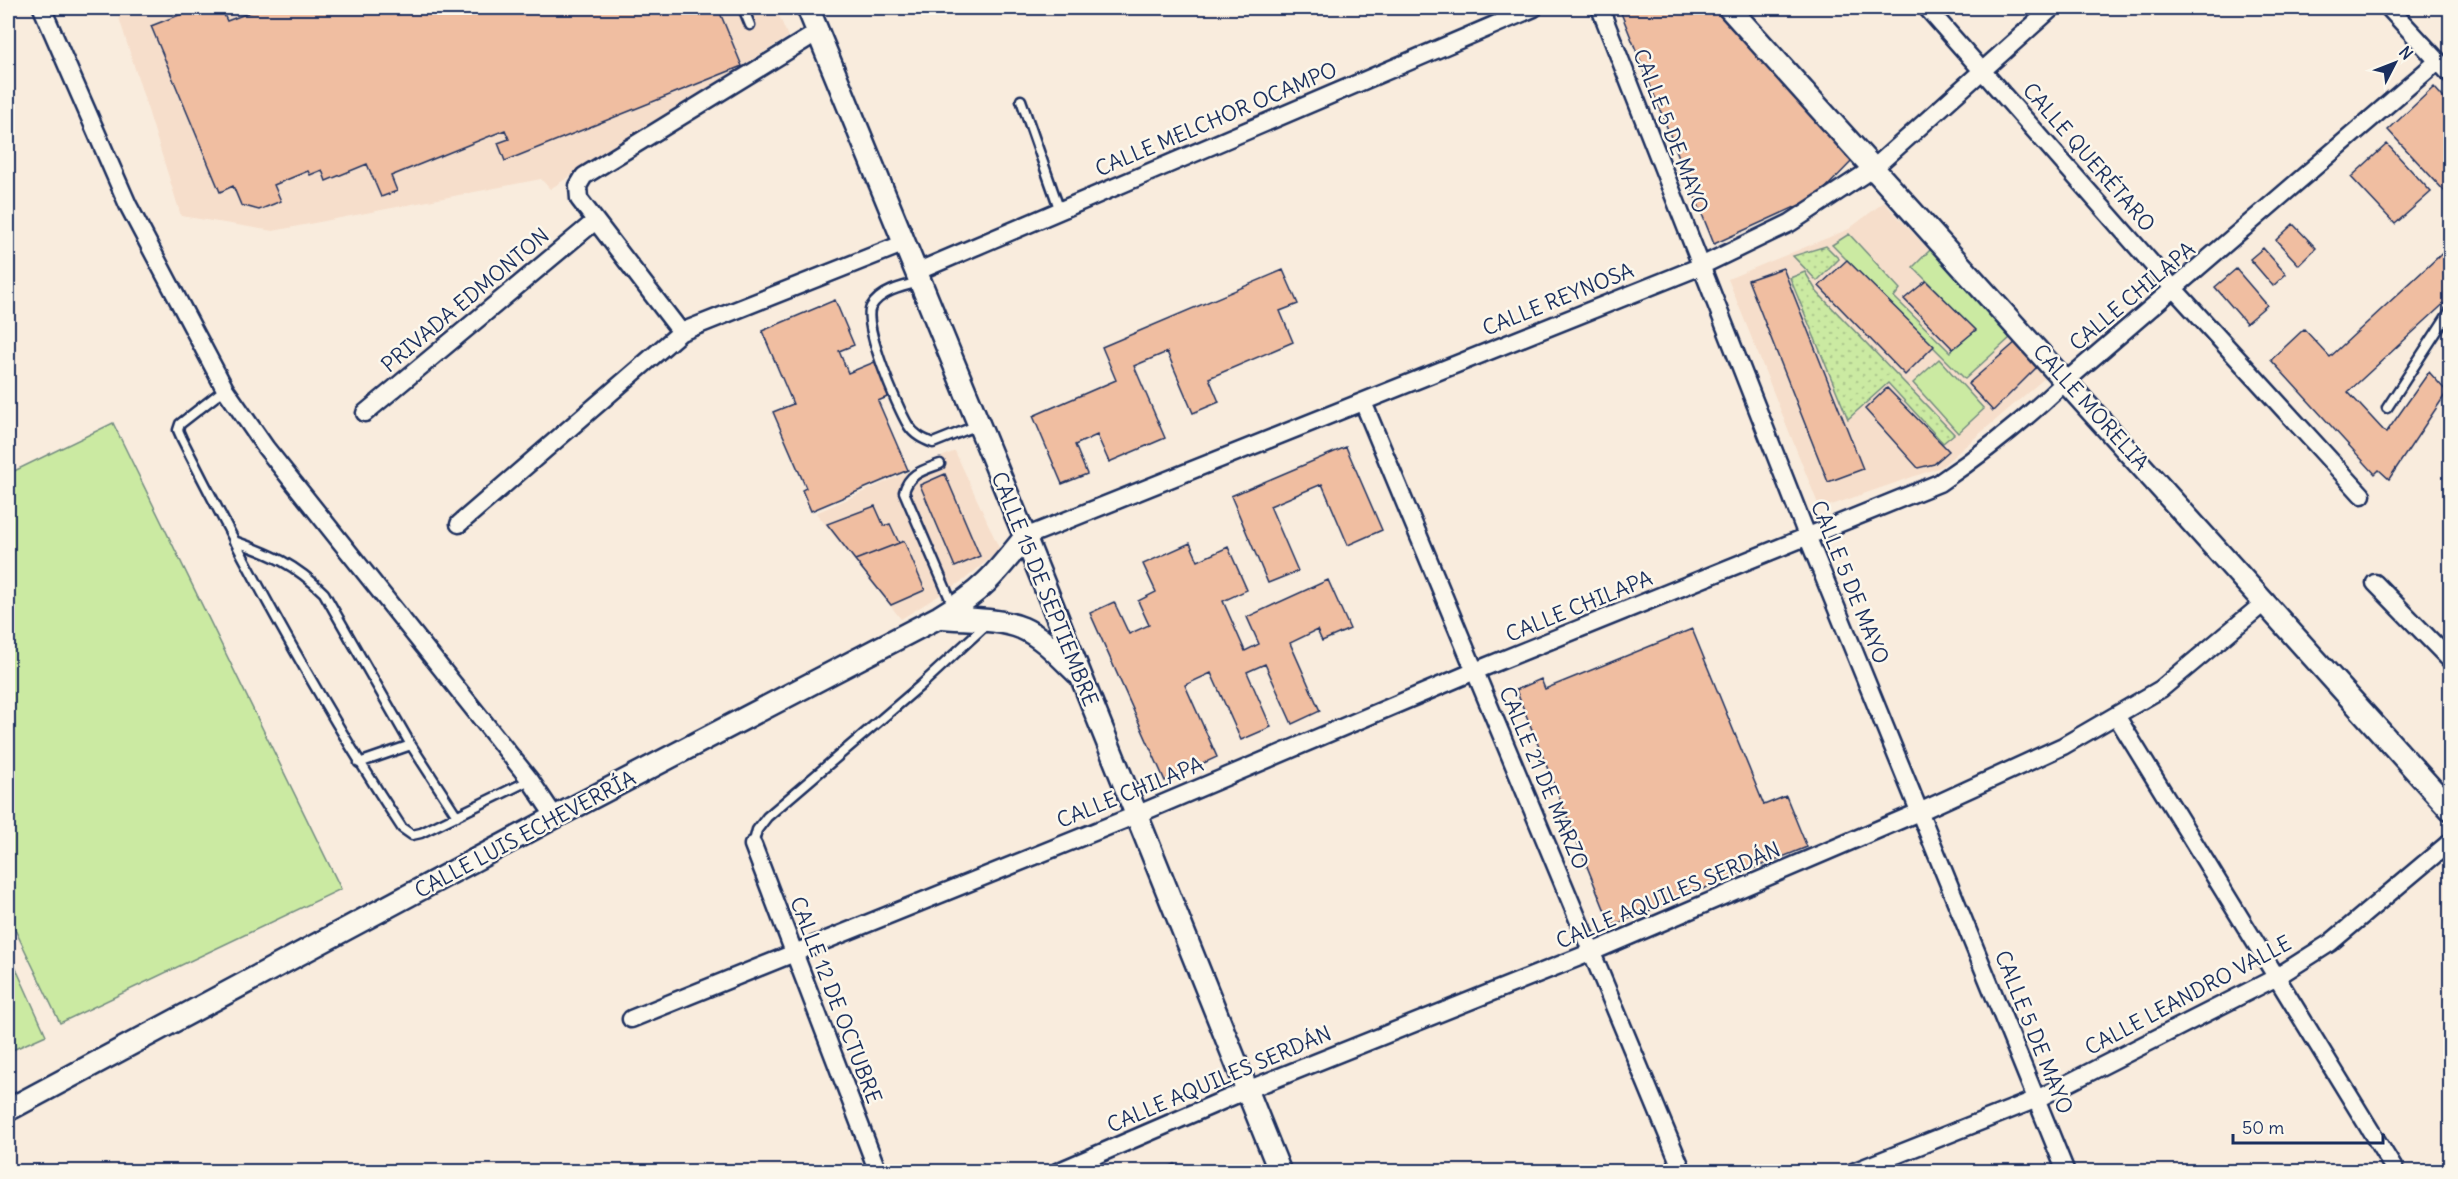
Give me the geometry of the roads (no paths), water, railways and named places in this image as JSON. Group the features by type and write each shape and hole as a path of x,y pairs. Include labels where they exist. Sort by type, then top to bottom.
{"street":[{"path":"42,8 128,205 225,389 266,448 530,780 555,817"},
{"name":"CALLE 15 DE SEPTIEMBRE","path":"808,8 1025,537 1280,1172"},
{"name":"CALLE MELCHOR OCAMPO","path":"918,277 1060,211 1534,8"},
{"name":"CALLE 5 DE MAYO","path":"1600,8 1808,538 2066,1172"},
{"name":"CALLE MORELIA","path":"1729,8 1875,167 2451,809"},
{"name":"CALLE QUERÉTARO","path":"1927,8 2175,290 2362,495"},
{"name":"CALLE REYNOSA","path":"1025,537 1700,267 1790,223 1875,167 2052,8"},
{"path":"2390,8 2451,74"},
{"path":"681,332 594,222 579,199 578,186 584,176 818,32"},
{"name":"CALLE CHILAPA","path":"631,1020 793,952 1136,815 1475,671 1939,483 1992,446 2438,61"},
{"name":"PRIVADA EDMONTON","path":"365,413 594,222"},
{"path":"459,524 681,332 904,243"},
{"name":"CALLE 21 DE MARZO","path":"1363,402 1683,1172"},
{"name":"CALLE LUIS ECHEVERRÍA","path":"8,1110 555,817 946,613 989,582 1025,537"},
{"path":"2375,583 2451,660"},
{"name":"CALLE AQUILES SERDÁN","path":"1057,1172 1247,1090 1592,952 1919,812 2063,746 2117,717 2161,689 2265,602"},
{"path":"946,613 1024,629 1047,645 1081,677"},
{"path":"2117,717 2396,1172"},
{"name":"CALLE LEANDRO VALLE","path":"1853,1172 2037,1099 2275,978 2330,944 2451,842"},
{"name":"CALLE 12 DE OCTUBRE","path":"753,845 878,1172"}],"lane":[{"path":"743,8 750,25"},
{"path":"1021,100 1060,211"},
{"path":"918,277 890,290 872,306 868,319 874,346 908,425 919,437 933,443 979,424"},
{"path":"2387,408 2451,311"},
{"path":"225,389 180,424 178,430 234,542 359,763 402,828 412,835 421,833 530,780"},
{"path":"940,465 918,472 907,481 904,492 946,613"},
{"path":"234,542 272,554 303,572 324,592 411,745 458,816"},
{"path":"753,845 757,830 767,817 920,686 989,622"},
{"path":"359,763 411,745"}]}
